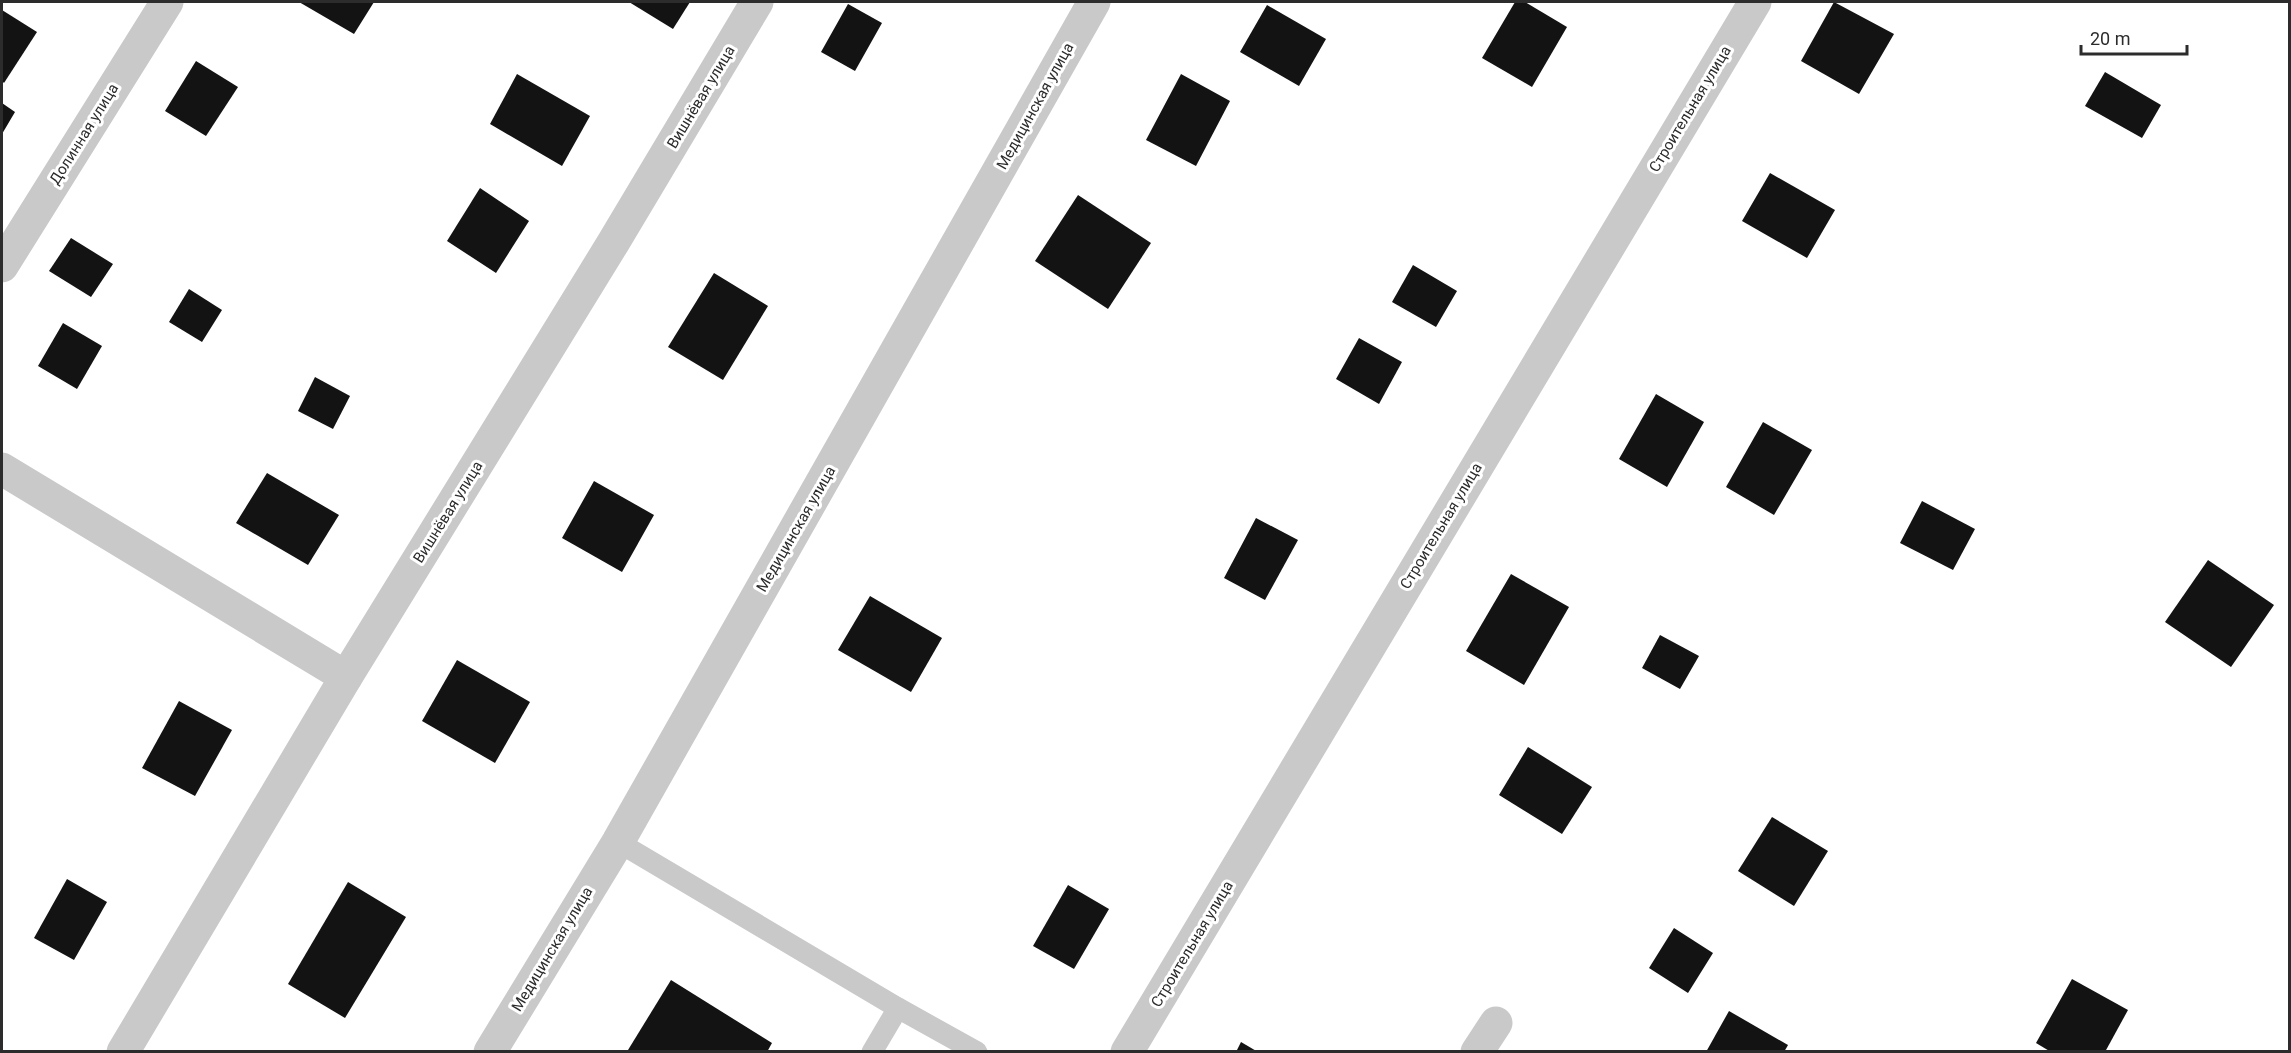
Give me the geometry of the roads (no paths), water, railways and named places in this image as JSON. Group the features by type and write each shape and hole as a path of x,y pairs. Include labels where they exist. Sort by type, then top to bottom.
{"street":[{"name":"Долинная улица","path":"2,266 167,2"},
{"name":"Вишнёвая улица","path":"123,1052 346,677 758,2"},
{"name":"Медицинская улица","path":"490,1052 618,842 1094,2"},
{"name":"Строительная улица","path":"1127,1052 1755,2"},
{"path":"2,469 346,677"},
{"path":"1477,1052 1496,1023"}],"lane":[{"path":"618,842 976,1052"},
{"path":"872,1052 898,1008"}]}
